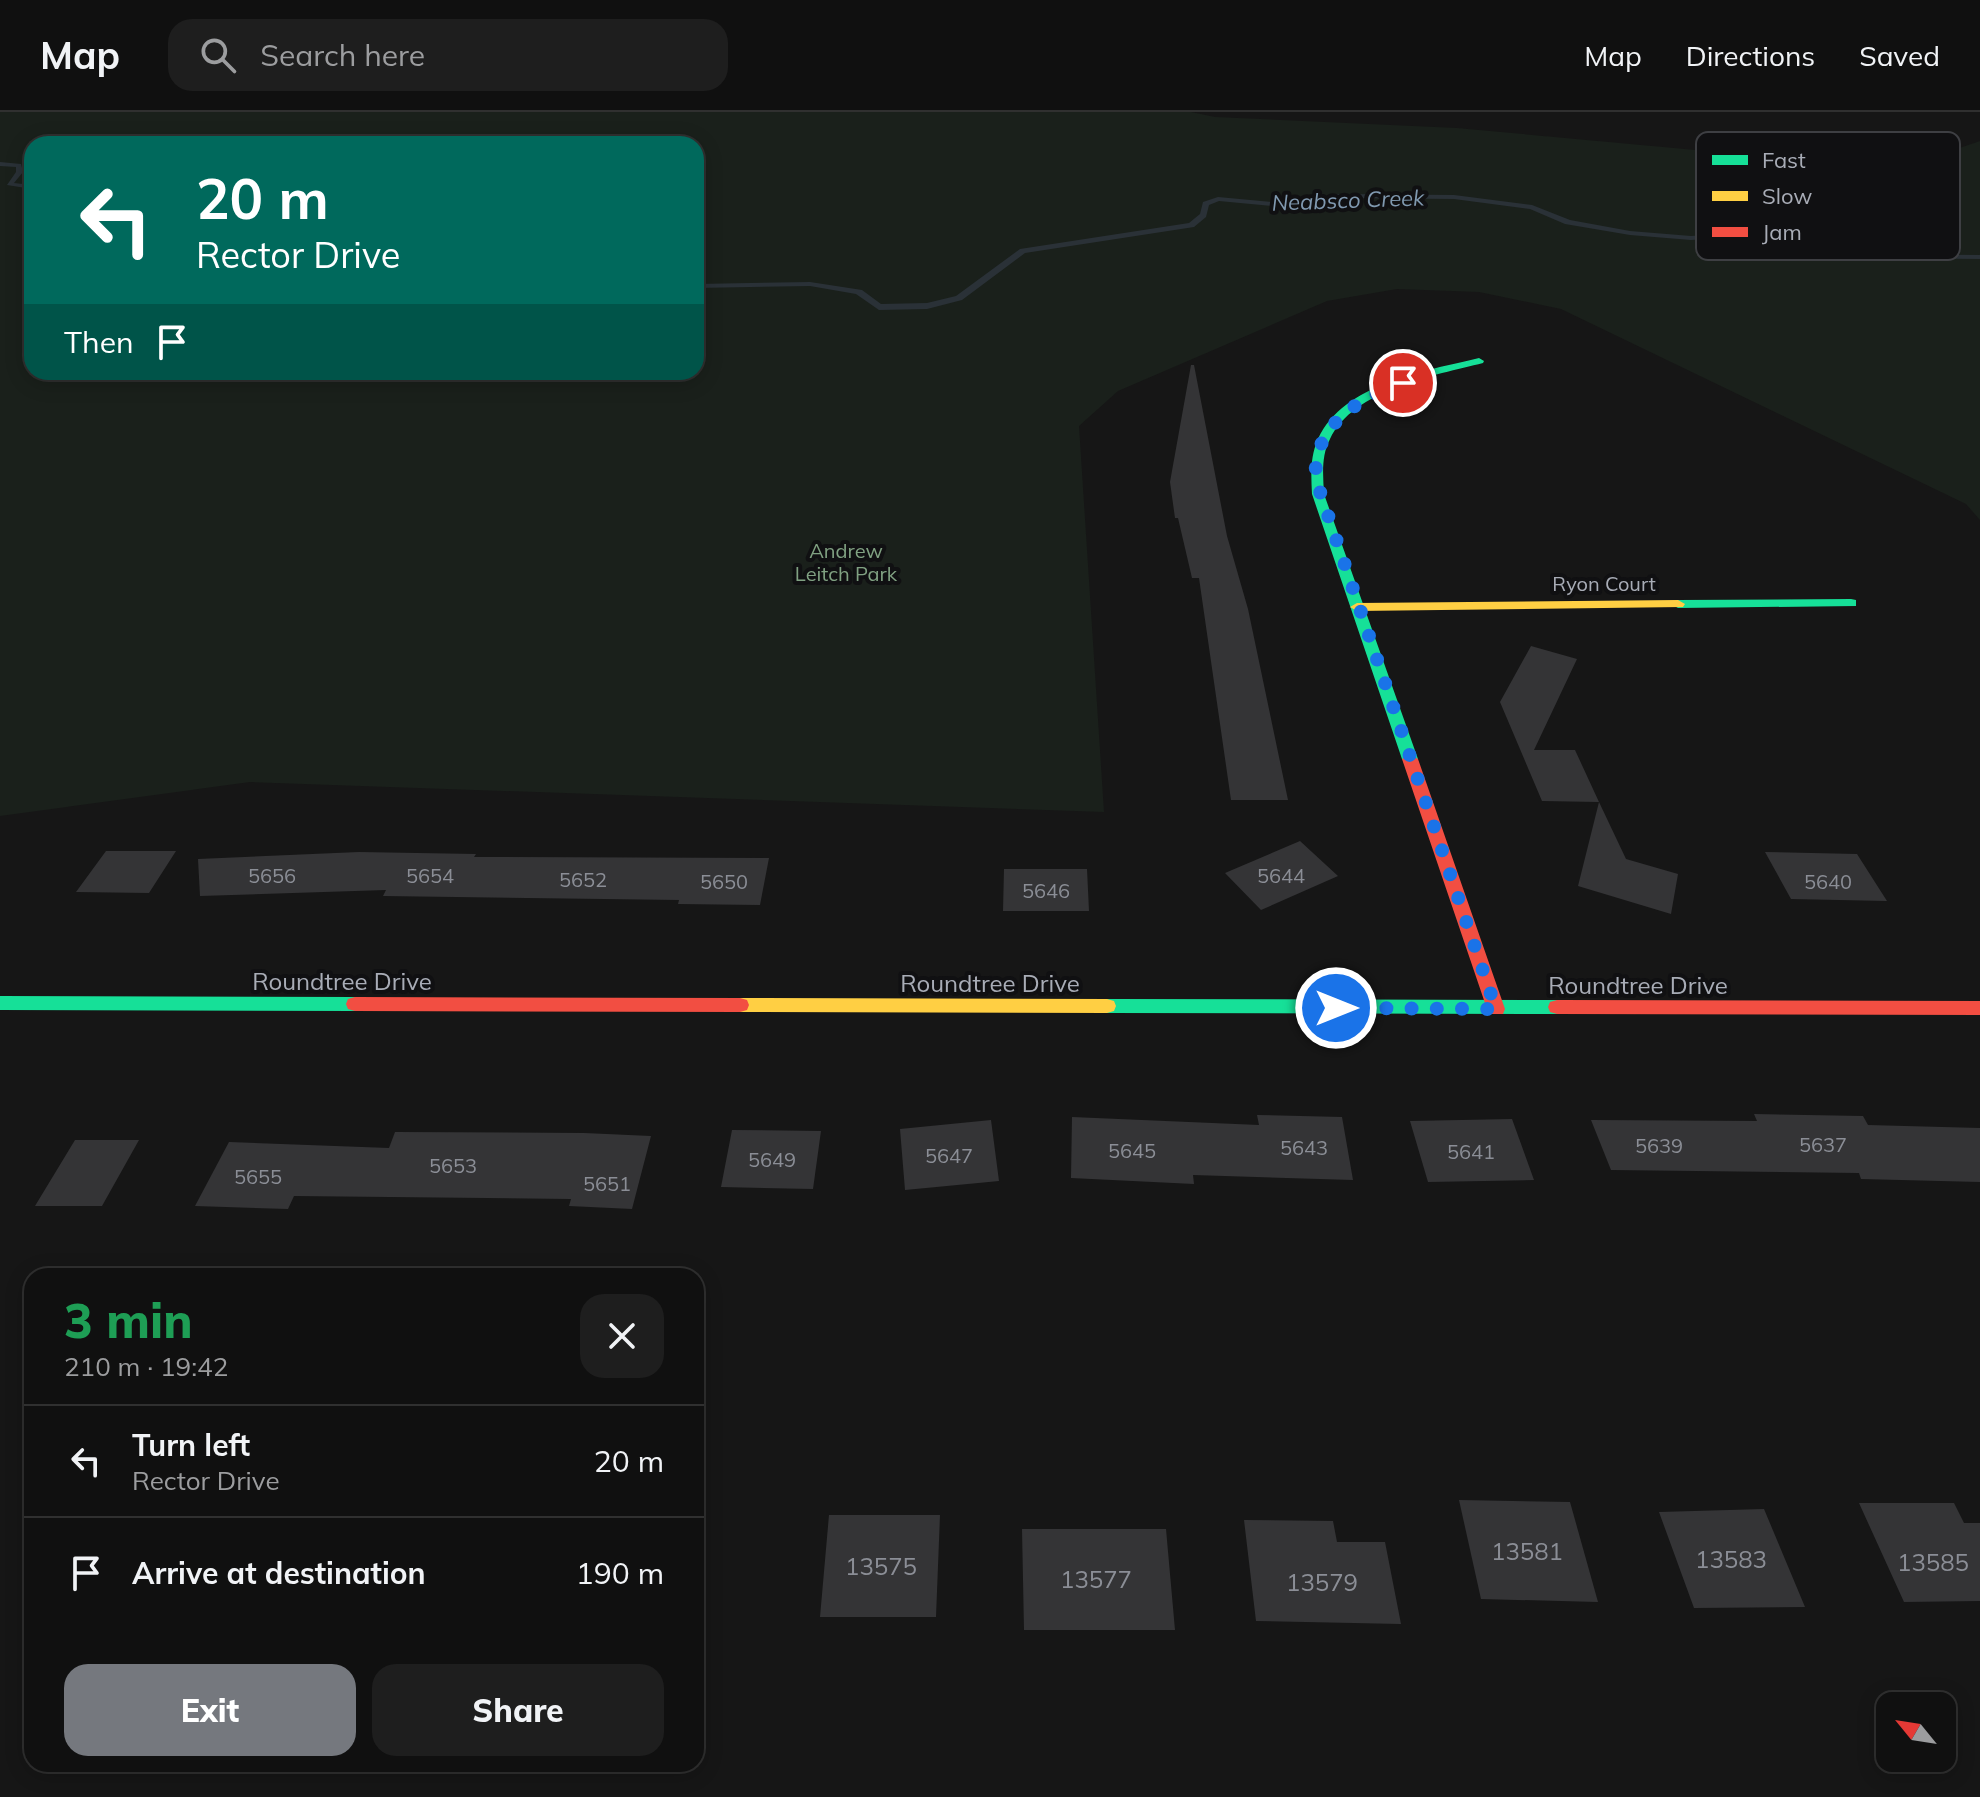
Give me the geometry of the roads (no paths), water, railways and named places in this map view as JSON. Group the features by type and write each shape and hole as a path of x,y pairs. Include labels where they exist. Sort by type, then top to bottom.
{"street":[{"path":"1479,361 1418,377 1362,400 1338,419 1323,439 1315,469 1318,494 1496,1009"},
{"name":"Ryon Court","path":"1357,607 1851,603"},
{"name":"Roundtree Drive","path":"0,1003 1980,1008"}],"waterway":[{"name":"Neabsco Creek","path":"0,164 19,165 20,172 9,184 24,186"},
{"name":"Neabsco Creek","path":"704,286 810,284 859,292 879,307 927,306 959,298 1023,251 1191,225 1203,215 1206,204 1218,199 1292,206 1337,196 1454,197 1532,207 1568,222 1630,233 1696,238"},
{"name":"Neabsco Creek","path":"1960,257 1980,257"}],"park label":[{"name":"Andrew Leitch Park","path":"846,562"}]}
